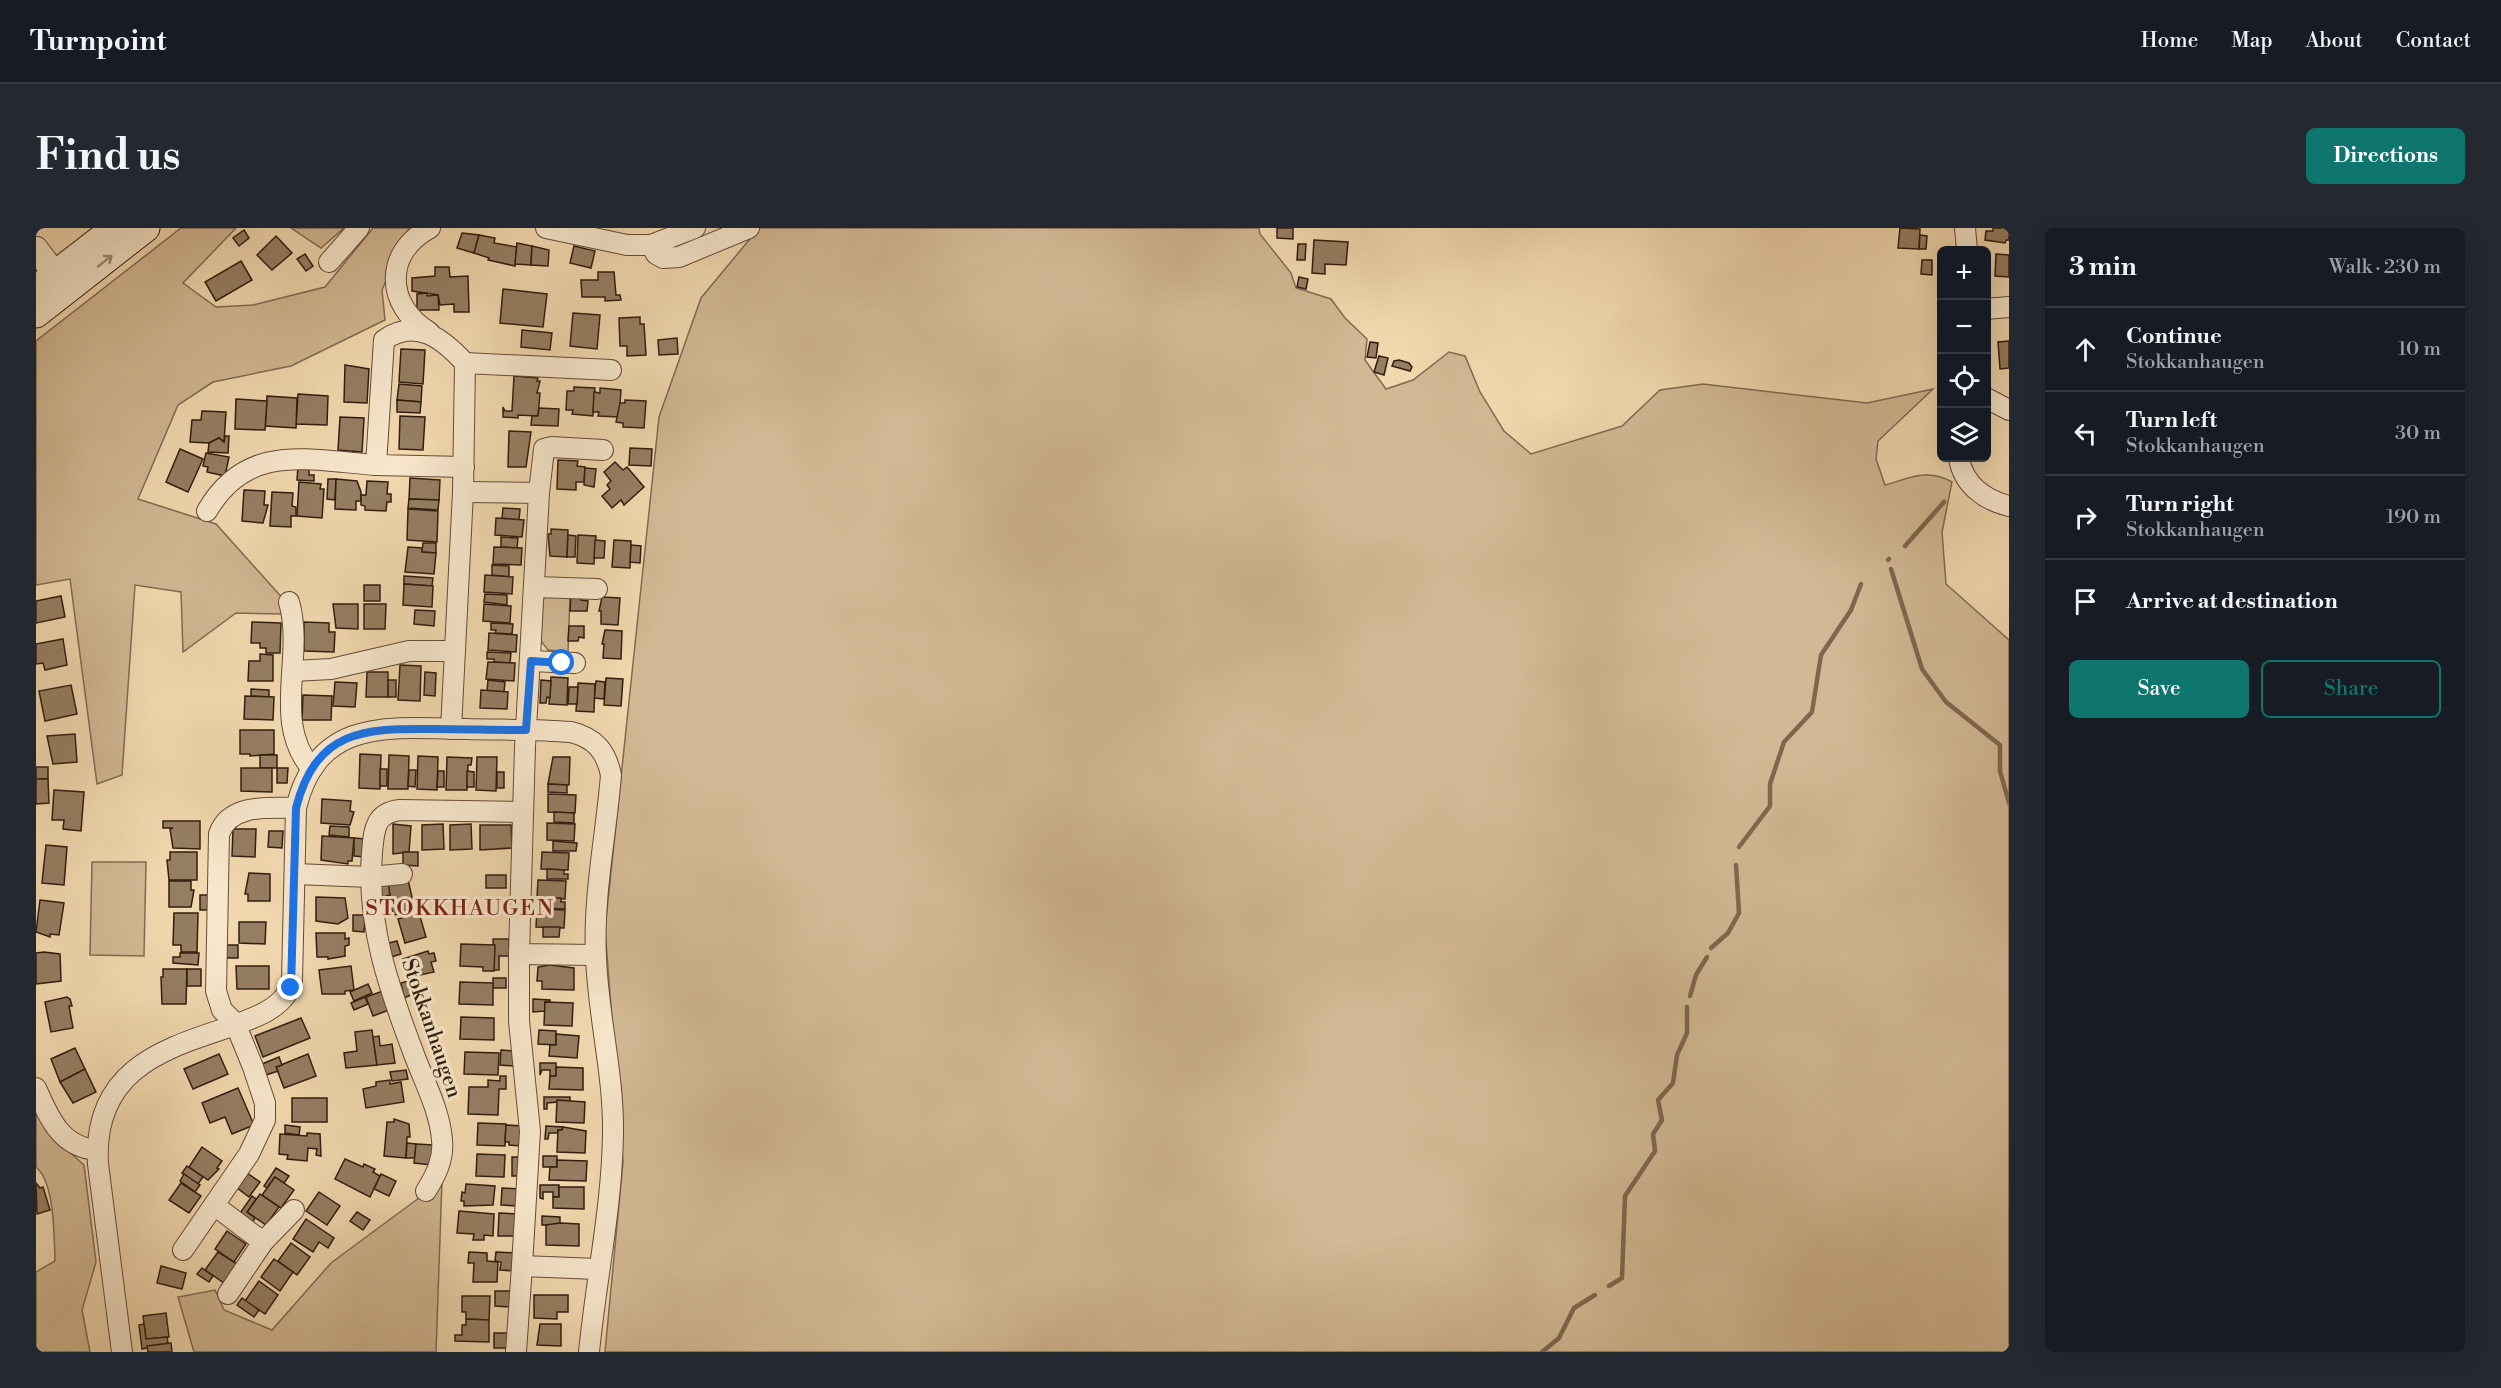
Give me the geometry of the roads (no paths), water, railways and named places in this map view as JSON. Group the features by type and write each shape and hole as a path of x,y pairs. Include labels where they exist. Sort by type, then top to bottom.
{"main road":[{"path":"36,314 47,282 115,228"},
{"path":"47,282 147,228"}],"street":[{"path":"329,262 359,228"},
{"path":"430,228 422,232 405,250 397,268 394,284 406,312 418,325 450,346 465,363 464,467 451,729"},
{"path":"546,228 627,245 651,245 695,228"},
{"path":"651,245 656,254 671,258 749,228"},
{"path":"1965,228 1967,246"},
{"path":"36,249 47,282"},
{"path":"1991,309 2009,307"},
{"path":"376,465 381,345 384,340 395,333 429,332"},
{"path":"465,363 611,370"},
{"path":"1991,401 2009,410"},
{"path":"516,1352 530,1131 519,1021 519,954 526,730 539,493 544,449 552,447 603,450"},
{"path":"207,511 226,483 258,463 289,460 464,467"},
{"path":"1960,462 1963,473 1972,487 1985,497 2009,506"},
{"path":"463,492 539,493"},
{"path":"535,587 597,589"},
{"path":"289,602 294,626 291,728 297,748 312,769"},
{"path":"293,671 331,669 409,651 454,651"},
{"path":"531,661 575,663"},
{"path":"122,1352 97,1150 100,1126 108,1104 122,1081 147,1060 283,1002 291,988 296,808 301,790 312,769 336,745 368,730 451,729 559,731 582,735 599,746 611,775 596,906 596,955 597,990 613,1118 612,1153 589,1352"},
{"path":"183,1250 249,1154 266,1120 261,1091 235,1023 222,1010 215,983 219,834 225,822 248,810 296,808"},
{"name":"Stokkanhaugen","path":"426,1191 440,1165 441,1130 390,987 374,924 370,876 375,824 388,812 523,812"},
{"path":"294,874 370,876 402,874"},
{"path":"519,954 596,955"},
{"path":"36,1088 55,1126 66,1139 80,1148 97,1150"},
{"path":"214,1205 263,1242"},
{"path":"228,1294 263,1242 294,1210"},
{"path":"522,1266 598,1269"}],"waterway":[{"path":"1905,546 1944,502"},
{"path":"1891,569 1922,669 1946,702 2000,745 2000,771 2009,803"},
{"path":"1739,847 1770,806 1770,784 1784,742 1812,712 1821,655 1851,610 1861,584"},
{"path":"1711,948 1728,933 1739,913 1736,865"},
{"path":"1690,996 1696,975 1707,957"},
{"path":"1609,1286 1622,1278 1625,1196 1655,1151 1653,1134 1662,1120 1658,1100 1673,1083 1677,1055 1687,1033 1687,1007"},
{"path":"1542,1352 1559,1338 1574,1308 1595,1295"}],"district":[{"name":"STOKKHAUGEN","path":"460,907"}]}
